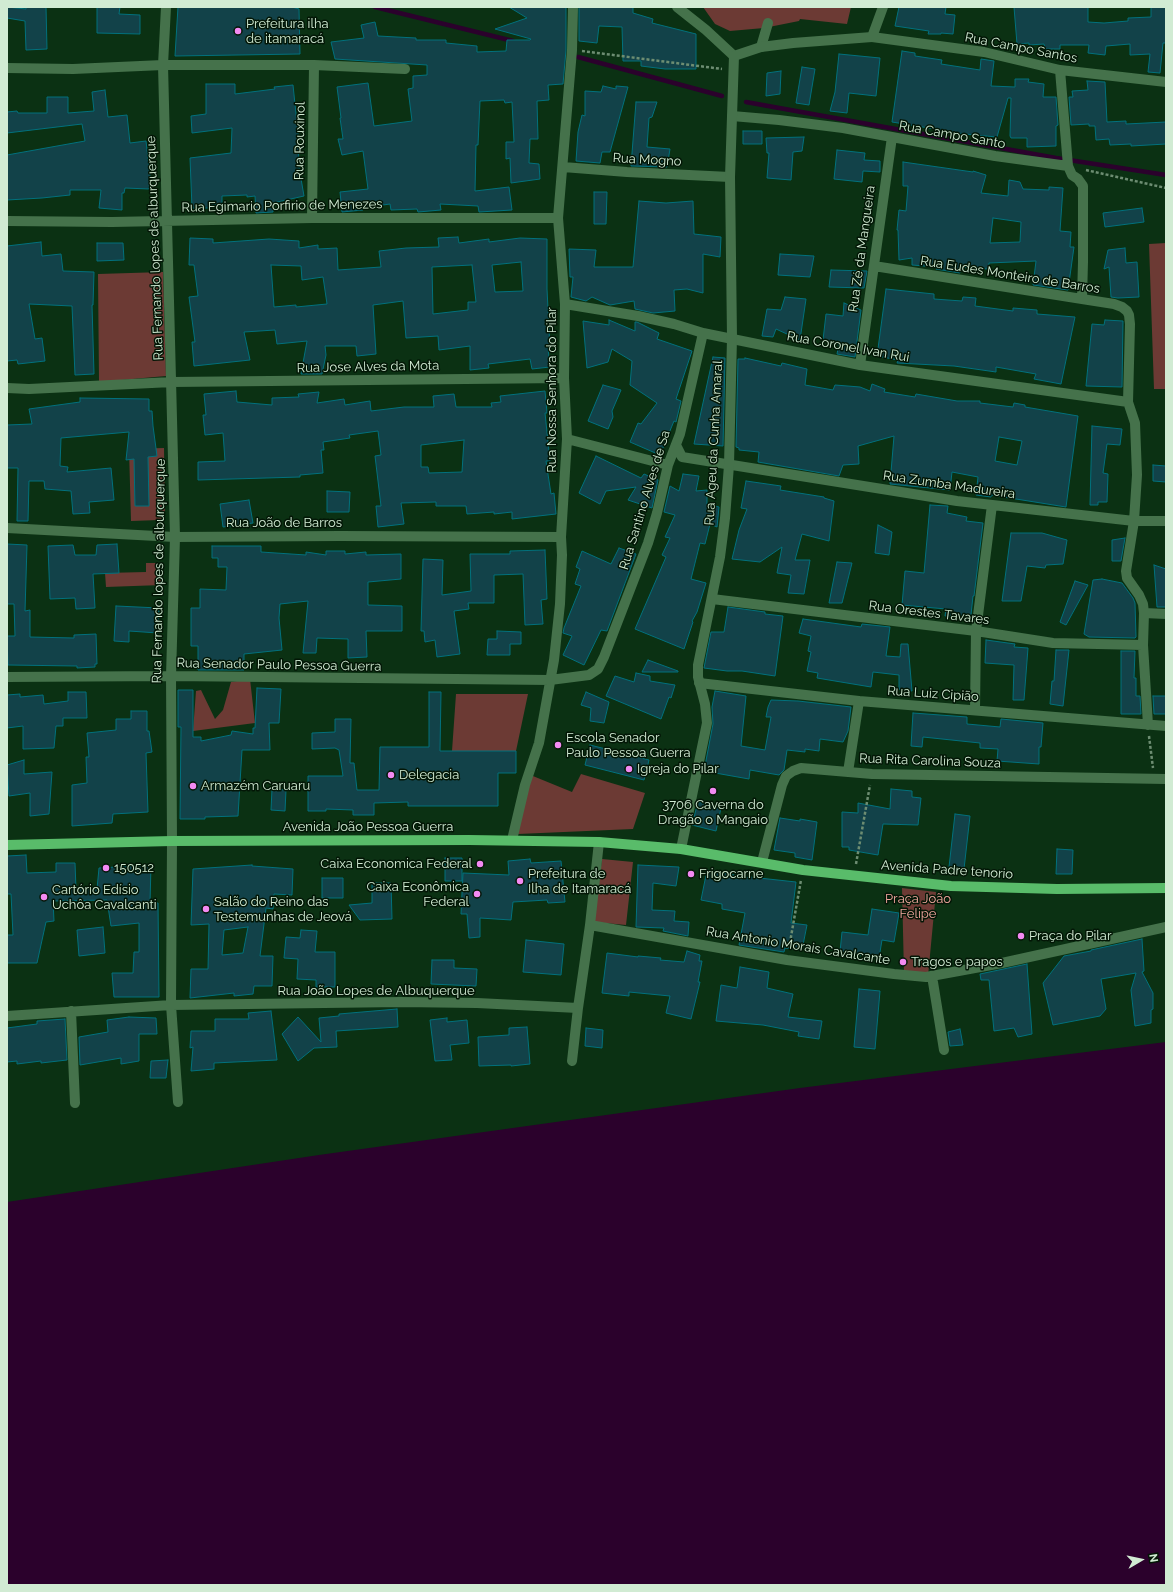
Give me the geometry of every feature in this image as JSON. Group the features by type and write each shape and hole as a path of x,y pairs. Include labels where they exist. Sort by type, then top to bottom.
{"main road":[{"name":"Avenida João Pessoa Guerra","path":"7,845 172,841 512,840 599,842 681,849 728,856"},
{"name":"Avenida Padre tenorio","path":"728,856 803,870 963,886 1057,890 1166,888"}],"street":[{"name":"Rua Fernando lopes de alburquerque","path":"166,7 162,65 172,382 175,537 171,676 171,1005 178,1102"},
{"name":"Rua Nossa Senhora do Pilar","path":"512,840 525,785 539,743 550,680 560,604 562,555 561,537 567,439 564,378 565,304 558,218 572,50 573,7"},
{"path":"677,7 706,30 734,56 761,47 872,37 883,7"},
{"path":"761,47 768,23"},
{"name":"Rua Campo Santos","path":"872,37 984,52 1060,70 1166,82"},
{"name":"Rua Ageu da Cunha Amaral","path":"681,849 707,723 705,704 699,683 698,665 712,599 725,518 729,465 732,338 730,177 734,56"},
{"path":"7,68 73,69 162,65 314,65 405,69"},
{"name":"Rua Rouxinol","path":"312,218 314,65"},
{"path":"1060,70 1068,166 1072,175 1078,179 1083,186 1082,299"},
{"name":"Rua Campo Santo","path":"732,116 817,124 995,156 1068,166"},
{"name":"Rua Zé da Mangueira","path":"860,365 892,138"},
{"name":"Rua Mogno","path":"563,167 635,173 730,177"},
{"name":"Rua Egimario Porfirio de Menezes","path":"7,221 167,221 312,218 558,218"},
{"name":"Rua Eudes Monteiro de Barros","path":"874,266 1082,299 1122,307 1129,315 1130,324 1128,402"},
{"name":"Rua Coronel Ivan Rui","path":"565,304 638,316 674,324 703,333 860,365 1128,402"},
{"name":"Rua Santino Alves de Sa","path":"550,680 589,675 598,669 604,657 648,543 668,465 680,434 703,333"},
{"name":"Rua Jose Alves da Mota","path":"7,388 172,382 564,378"},
{"path":"1128,402 1135,423 1137,475 1134,521 1129,560 1126,571 1127,578 1140,595 1143,609 1143,645 1148,725"},
{"path":"567,439 668,465"},
{"name":"Rua Zumba Madureira","path":"676,445 682,457 729,465 992,505 1134,521 1166,521"},
{"path":"975,710 976,632 992,505"},
{"name":"Rua João de Barros","path":"7,528 175,537 561,537"},
{"name":"Rua Orestes Tavares","path":"712,599 1053,643 1143,645"},
{"path":"1143,609 1166,614"},
{"name":"Rua Senador Paulo Pessoa Guerra","path":"7,677 171,676 550,680"},
{"name":"Rua Luiz Cipião","path":"699,683 859,701 1166,726"},
{"path":"848,772 859,701"},
{"name":"Rua Rita Carolina Souza","path":"762,862 782,785 786,776 801,768 872,774 1166,778"},
{"path":"572,1061 590,925 599,842"},
{"name":"Rua Antonio Morais Cavalcante","path":"590,925 787,960 912,976 932,976 1166,927"},
{"path":"932,976 944,1050"},
{"name":"Rua João Lopes de Albuquerque","path":"7,1016 171,1005 401,1002 476,1003 578,1008"},
{"path":"71,1011 75,1103"}],"path":[{"path":"572,50 733,70"},
{"path":"1068,166 1166,188"},
{"path":"1148,725 1153,760 1153,778"},
{"path":"854,876 872,774"},
{"path":"787,960 803,870"}],"green space":[{"path":"703,7 851,7 847,24 800,19 799,21 764,28 730,31 715,24"},
{"path":"1166,243 1166,389 1154,389 1149,244"},
{"path":"163,272 166,376 99,382 98,274"},
{"path":"164,448 165,516 160,520 131,521 129,449"},
{"path":"146,563 161,563 162,585 106,587 105,573 146,572"},
{"path":"250,679 255,723 193,731 196,691 201,690 215,719 223,710 231,682"},
{"path":"456,694 528,694 516,751 452,751"},
{"path":"528,774 572,792 581,774 645,793 633,829 518,834"},
{"path":"602,859 633,862 626,925 594,922"},
{"name":"Praça João Felipe","path":"902,888 936,892 928,976 904,974"}],"shaded area":[{"path":"1166,1042 1166,1585 7,1585 7,1202 319,1155 800,1088"}],"building":[{"path":"7,7 26,9 26,7 46,7 47,49 26,50 25,21 7,18"},
{"path":"97,7 120,7 119,14 140,15 140,34 97,33"},
{"name":"Prefeitura ilha de itamaracá","path":"178,7 292,7 299,9 300,54 175,56"},
{"path":"509,7 566,7 566,50 563,84 548,85 549,100 537,101 538,139 530,139 529,163 539,164 540,179 511,183 510,158 506,159 506,142 514,142 512,102 505,103 504,100 480,101 478,145 476,145 475,191 509,187 512,210 479,212 478,206 440,204 441,210 418,212 417,209 391,210 390,204 362,208 363,210 342,212 340,192 368,189 363,151 342,155 338,139 343,139 337,87 368,83 374,126 412,121 408,89 413,88 413,76 427,75 427,65 335,59 331,42 364,38 361,25 375,22 378,36 416,38 416,40 446,40 446,43 477,46 477,52 506,51 507,40 531,39 495,29 527,18"},
{"path":"579,7 633,7 633,13 653,19 652,23 696,34 696,69 665,69 641,66 641,61 623,61 622,27 599,26 597,43 579,41"},
{"path":"899,7 946,7 945,14 955,15 953,34 928,34 929,31 895,26"},
{"path":"1014,7 1088,7 1088,22 1104,23 1128,21 1128,18 1151,17 1151,7 1166,7 1166,43 1163,43 1160,73 1148,72 1150,54 1130,55 1130,44 1106,46 1105,55 1088,53 1089,45 1060,45 1060,49 1045,49 1044,44 1017,44"},
{"path":"902,51 915,53 915,56 942,60 941,64 980,70 981,59 994,61 991,86 1015,87 1015,79 1029,79 1028,82 1044,84 1043,97 1056,97 1058,125 1056,126 1056,146 1027,147 1027,138 1011,138 1011,98 1008,98 997,137 953,133 892,122"},
{"path":"839,54 880,58 876,96 849,93 847,113 830,111 835,92"},
{"path":"802,67 815,69 809,105 796,103"},
{"path":"781,71 780,94 766,96 767,73"},
{"path":"1087,81 1105,82 1107,122 1126,121 1126,124 1166,122 1166,144 1131,146 1131,144 1110,145 1109,139 1096,140 1095,126 1089,126 1089,124 1071,125 1069,97 1073,97 1072,91 1088,90"},
{"path":"206,84 235,84 235,94 293,85 298,133 299,167 304,196 273,203 273,212 256,213 255,196 247,197 247,195 222,196 222,204 209,205 210,208 192,208 190,158 231,153 232,128 192,133 191,116 206,114"},
{"path":"603,86 616,89 616,86 628,87 610,152 602,152 600,163 576,161 578,132 582,115 585,116 585,91 601,92"},
{"path":"105,90 108,117 127,115 130,143 146,141 150,176 149,189 125,188 124,193 122,193 122,210 99,208 101,190 70,190 70,195 7,200 7,155 85,141 82,124 7,133 7,112 17,111 18,113 47,113 47,97 68,97 68,113 94,111 92,92"},
{"path":"636,102 657,102 652,117 649,118 647,147 670,149 667,167 631,166"},
{"path":"743,131 762,131 762,144 743,144"},
{"path":"804,137 802,151 793,152 791,180 767,178 769,153 767,153 766,138"},
{"path":"837,150 865,153 864,160 880,161 880,172 863,171 862,182 834,179"},
{"path":"903,162 973,171 986,175 981,193 1008,196 1009,180 1020,182 1023,189 1049,190 1049,187 1063,188 1060,231 1071,232 1070,247 1074,247 1068,290 1033,285 1036,261 989,263 988,269 961,267 960,273 936,269 937,267 912,265 912,258 899,260 897,230 899,210 906,211 908,186 903,186","holes":["993,218 1021,222 1020,242 990,243"]},
{"path":"594,192 607,192 606,224 594,224"},
{"path":"639,201 666,203 693,201 694,234 721,237 720,257 703,254 703,293 687,289 674,290 675,311 653,313 635,309 634,301 610,305 592,297 586,301 571,297 573,277 570,277 569,249 596,250 594,267 633,267"},
{"path":"1142,208 1144,222 1105,227 1103,213"},
{"path":"458,237 459,243 489,239 489,242 520,238 547,239 547,289 550,348 548,348 550,367 532,369 530,359 488,364 489,368 470,370 470,346 439,350 438,336 406,338 403,301 373,305 376,354 357,356 356,346 325,346 326,355 322,374 301,374 307,341 277,344 275,330 244,332 250,360 194,366 192,342 195,342 189,297 198,296 194,265 189,265 190,238 213,239 213,243 269,239 299,241 299,248 318,245 318,249 337,248 338,270 381,267 379,251 439,247 438,238","holes":["521,262 523,291 495,292 492,265","271,265 301,266 302,280 323,277 327,304 296,307 296,305 274,307","472,265 476,302 468,302 468,310 433,314 432,267"]},
{"path":"41,242 42,256 61,254 63,271 94,272 92,305 94,374 75,375 72,306 29,304 35,339 42,338 45,361 18,364 17,360 7,361 7,246"},
{"path":"97,243 123,243 124,260 97,261"},
{"path":"1125,248 1126,263 1137,262 1139,297 1111,297 1109,267 1104,269 1108,250"},
{"path":"780,254 814,256 810,277 778,275"},
{"path":"831,270 867,271 864,288 829,287"},
{"path":"886,289 934,294 934,299 962,301 963,297 976,298 975,306 1013,311 1013,308 1037,310 1037,314 1075,317 1061,384 1034,379 1036,374 996,367 996,372 954,366 897,363 898,360 877,356"},
{"path":"785,297 806,299 800,340 776,329 773,337 762,336 767,309 781,310"},
{"path":"844,303 861,310 855,357 837,354 839,344 823,340 826,314 843,316"},
{"path":"609,320 635,331 635,322 637,322 659,333 657,339 692,351 676,399 681,401 676,422 674,421 660,455 630,442 638,423 641,424 657,403 630,385 632,361 612,349 608,362 587,368 583,321 609,325"},
{"path":"1105,320 1123,321 1122,387 1086,386 1092,324 1104,325"},
{"path":"713,357 725,358 723,446 694,444"},
{"path":"738,359 781,366 782,363 807,369 805,385 833,390 835,385 860,387 870,391 872,384 885,389 884,392 915,397 916,394 957,401 980,401 980,403 1013,407 1014,403 1025,405 1025,407 1078,416 1066,507 991,495 991,497 976,495 978,477 952,472 950,490 890,484 894,436 858,446 859,464 843,465 839,476 758,462 759,452 739,450 739,448 736,447","holes":["999,437 1022,441 1017,465 995,461"]},
{"path":"603,385 621,390 612,411 613,417 608,429 588,421"},
{"path":"236,391 237,402 272,405 272,398 299,397 298,394 319,392 317,403 344,399 345,405 370,401 371,411 404,407 434,407 433,396 454,394 456,407 492,407 491,403 501,402 500,396 545,391 547,413 545,413 550,461 546,461 551,494 554,493 556,514 512,519 512,512 467,514 466,506 436,506 436,502 401,503 404,524 378,527 376,506 381,506 375,456 381,455 378,431 349,435 350,438 323,442 324,450 321,450 323,473 300,475 300,477 198,480 198,462 225,461 223,433 205,435 203,415 206,415 204,394","holes":["464,440 462,472 429,473 428,467 421,467 421,445"]},
{"path":"80,398 149,399 149,411 152,411 157,456 148,457 149,506 135,506 134,459 126,460 129,432 61,438 60,466 68,467 67,472 111,468 114,500 89,502 90,513 73,514 71,491 45,489 44,481 29,481 28,521 17,521 18,468 7,468 7,425 32,424 29,409 80,402"},
{"path":"1092,426 1122,429 1120,445 1107,444 1103,473 1108,474 1107,502 1098,502 1098,505 1090,505"},
{"path":"596,456 641,478 644,474 658,480 652,508 628,500 636,487 606,491 600,504 579,493"},
{"path":"1153,465 1166,466 1166,482 1153,481"},
{"path":"683,474 699,476 696,491 707,490 707,504 719,507 717,527 710,524 705,544 700,543 691,579 706,583 697,612 692,621 693,622 684,649 635,629 666,557 662,555 670,538 665,537 675,515 664,512 670,486 679,491"},
{"path":"746,481 781,486 780,490 824,497 834,501 829,541 802,534 795,560 810,560 804,594 788,593 791,575 777,573 782,547 760,562 732,559 739,530 747,509 741,508"},
{"path":"327,491 350,492 349,512 327,512"},
{"path":"249,500 253,523 223,527 220,504"},
{"path":"930,505 948,506 947,513 967,517 966,521 983,523 971,615 945,616 946,609 902,605 905,571 924,573"},
{"path":"878,525 892,532 889,555 875,553"},
{"path":"1011,533 1042,533 1067,540 1063,564 1046,565 1045,568 1027,566 1021,601 1002,601"},
{"path":"1125,538 1121,561 1112,561 1112,540"},
{"path":"7,544 27,545 25,611 30,610 30,637 74,638 74,635 96,634 97,664 95,664 95,667 77,668 77,666 8,665 7,636 15,636 14,604 7,604"},
{"path":"117,544 119,573 93,574 95,608 76,609 75,598 50,599 48,546 73,545 75,555 96,555 97,545"},
{"path":"212,546 261,546 261,552 306,555 306,552 326,555 326,551 345,551 345,554 366,552 366,555 401,554 401,579 368,582 368,605 402,606 402,631 366,631 367,657 348,658 348,639 317,638 316,653 303,653 308,601 280,604 279,618 282,650 244,654 244,670 198,670 198,646 191,646 191,608 200,608 200,589 226,590 227,567 218,567 218,558 212,558"},
{"path":"619,548 636,554 607,631 601,630 584,665 563,655 572,636 563,633 564,628 581,586 575,584 580,569 576,567 582,551 611,564"},
{"path":"545,550 547,599 541,600 543,624 525,625 523,574 494,575 494,603 468,603 469,609 454,611 460,654 437,657 435,640 425,642 424,631 421,631 423,559 443,560 442,595 471,591 470,554 510,554 510,551"},
{"path":"837,562 852,563 842,603 829,603"},
{"path":"1154,565 1166,569 1166,607 1157,607"},
{"path":"1102,579 1122,583 1133,598 1135,603 1135,638 1089,637 1084,634 1093,580"},
{"path":"1075,581 1088,585 1066,625 1060,622"},
{"path":"116,606 159,608 158,633 129,631 129,642 114,641"},
{"path":"728,607 783,616 775,676 742,671 704,668 711,632 724,632"},
{"path":"803,619 861,627 862,624 890,627 886,656 900,657 901,644 908,644 912,691 899,689 899,675 873,672 871,687 817,678 818,673 807,671 811,652 808,651 811,636 799,633"},
{"path":"497,631 521,632 521,644 510,644 510,655 487,655 488,639 497,639"},
{"path":"986,640 1015,644 1014,647 1028,648 1024,700 1013,700 1014,665 985,663"},
{"path":"1056,650 1069,650 1063,706 1050,704 1052,681 1054,681"},
{"path":"1121,651 1135,651 1134,678 1136,678 1136,696 1140,696 1141,714 1121,714"},
{"path":"648,660 678,671 678,672 642,672"},
{"path":"636,673 650,676 650,681 675,685 671,698 669,697 661,719 606,696 615,676 634,682"},
{"path":"257,688 281,689 279,723 269,723 270,750 242,750 238,816 205,817 205,819 180,819 181,727 178,727 178,690 193,690 193,737 201,737 201,741 231,735 232,731 253,734 253,728 255,728"},
{"path":"715,691 746,696 741,746 765,750 771,717 766,717 771,700 798,701 851,707 848,731 843,742 820,739 819,751 805,749 805,752 787,750 784,770 779,775 750,770 749,779 704,771 713,724 712,707"},
{"path":"68,692 86,692 87,718 63,718 63,726 56,726 54,748 23,749 23,726 7,728 7,695 20,694 20,697 43,695 44,704 68,701"},
{"path":"429,692 441,692 440,751 516,751 516,773 498,773 498,806 408,806 408,802 374,803 374,815 353,815 353,810 326,809 326,811 308,811 308,776 343,776 339,750 335,748 312,749 312,733 335,732 335,719 351,719 350,763 354,763 357,790 379,790 380,747 429,747"},
{"path":"586,692 609,702 604,723 590,721 591,708 581,705"},
{"path":"1153,696 1166,696 1166,714 1154,714"},
{"path":"131,711 147,711 147,731 149,731 152,752 146,753 148,812 113,814 112,823 72,826 72,785 87,783 86,757 89,757 87,733 116,730 116,719 131,719"},
{"path":"913,713 967,717 967,724 1000,727 1001,719 1043,723 1041,747 1039,747 1039,764 997,761 998,749 980,748 980,743 923,737 922,747 911,746"},
{"path":"590,745 649,760 644,780 585,765"},
{"path":"24,760 24,774 52,772 49,814 30,816 30,793 9,796 7,765"},
{"path":"272,789 286,790 285,811 271,810"},
{"path":"891,789 912,791 912,797 921,798 918,825 883,824 878,855 849,850 849,847 842,847 842,812 858,813 858,803 890,809"},
{"path":"698,802 721,808 716,831 692,825"},
{"path":"955,814 970,816 964,869 949,867"},
{"path":"780,818 817,822 812,860 795,857 795,853 774,850"},
{"path":"1057,849 1073,850 1072,874 1056,874"},
{"path":"26,855 27,873 56,872 56,863 75,863 76,889 97,889 99,868 151,865 150,903 158,903 159,997 114,997 112,973 133,973 134,952 139,952 139,923 111,926 107,900 53,901 54,921 46,922 37,963 7,963 7,935 13,935 11,894 7,894 7,856"},
{"path":"445,858 462,858 462,881 445,881"},
{"path":"530,859 531,863 561,861 565,902 548,903 547,900 513,902 511,920 480,918 480,937 469,938 467,914 461,914 463,873 509,875 508,861"},
{"path":"252,865 293,869 292,895 274,894 273,909 266,908 260,956 273,956 272,986 254,986 253,994 234,996 234,993 190,998 191,969 208,969 209,924 191,925 193,869","holes":["248,927 243,953 222,955 224,930"]},
{"path":"638,865 679,867 676,886 653,883 652,910 675,911 674,921 689,922 688,936 663,931 664,928 636,927"},
{"path":"707,870 750,878 796,882 791,923 807,925 802,950 785,948 784,952 739,945 745,913 722,909 722,904 701,900"},
{"path":"322,878 343,878 343,898 322,898"},
{"path":"372,883 391,883 392,919 360,920 349,905 372,903"},
{"path":"872,909 899,913 894,942 882,940 879,958 840,952 842,932 868,935"},
{"path":"103,927 105,953 79,956 77,930"},
{"path":"301,930 317,931 315,952 335,952 335,987 316,987 316,980 297,979 298,959 284,958 286,937 300,938"},
{"path":"1142,939 1144,971 1142,972 1153,993 1151,1023 1135,1026 1131,990 1136,973 1101,979 1106,1009 1100,1016 1053,1025 1043,983 1064,956"},
{"path":"526,940 564,944 561,975 523,972"},
{"path":"687,951 700,955 699,961 702,961 698,982 700,982 691,1019 666,1013 670,996 629,992 629,996 602,993 607,953 661,958 660,960 684,962"},
{"path":"432,960 454,960 454,968 477,969 476,986 431,984"},
{"path":"1027,964 1032,1034 1018,1037 1014,1028 994,1031 989,980 981,980 980,974"},
{"path":"740,967 769,972 767,988 793,994 788,1017 822,1021 819,1039 798,1036 799,1032 763,1025 716,1021 721,985 737,988"},
{"path":"859,989 880,991 875,1049 854,1047"},
{"path":"397,1009 398,1027 336,1031 337,1047 314,1048 298,1061 282,1034 298,1017 321,1042 319,1018 339,1016 339,1014"},
{"path":"271,1011 277,1060 214,1063 214,1069 191,1071 193,1047 190,1048 191,1031 215,1031 215,1019 249,1019 248,1013"},
{"path":"129,1017 156,1018 157,1034 139,1034 139,1061 121,1064 121,1058 80,1065 79,1037 108,1032 107,1020"},
{"path":"447,1018 447,1022 467,1020 469,1043 450,1045 452,1060 435,1061 430,1020"},
{"path":"65,1019 67,1060 17,1064 17,1061 7,1062 7,1028 37,1024 37,1021"},
{"path":"527,1027 530,1064 511,1066 479,1066 478,1037 509,1035 509,1028"},
{"path":"586,1028 603,1030 602,1048 585,1046"},
{"path":"960,1029 963,1045 950,1046 948,1032"},
{"path":"168,1060 166,1078 150,1078 151,1061"}],"waterway":[{"path":"375,7 513,41"},
{"path":"578,57 722,96"},
{"path":"746,102 1056,158 1166,175"}],"place":[{"name":"Prefeitura ilha de itamaracá","path":"238,31"},
{"name":"Escola Senador Paulo Pessoa Guerra","path":"558,745"},
{"name":"Igreja do Pilar","path":"629,769"},
{"name":"Delegacia","path":"391,775"},
{"name":"Armazém Caruaru","path":"193,786"},
{"name":"3706 Caverna do Dragão o Mangaio","path":"713,791"},
{"name":"Caixa Economica Federal","path":"480,864"},
{"name":"150512","path":"106,868"},
{"name":"Frigocarne","path":"691,874"},
{"name":"Prefeitura de Ilha de Itamaracá","path":"520,881"},
{"name":"Caixa Econômica Federal","path":"477,894"},
{"name":"Cartório Edísio Uchôa Cavalcanti","path":"44,897"},
{"name":"Salão do Reino das Testemunhas de Jeová","path":"206,909"},
{"name":"Praça do Pilar","path":"1021,936"},
{"name":"Tragos e papos","path":"903,962"}]}
